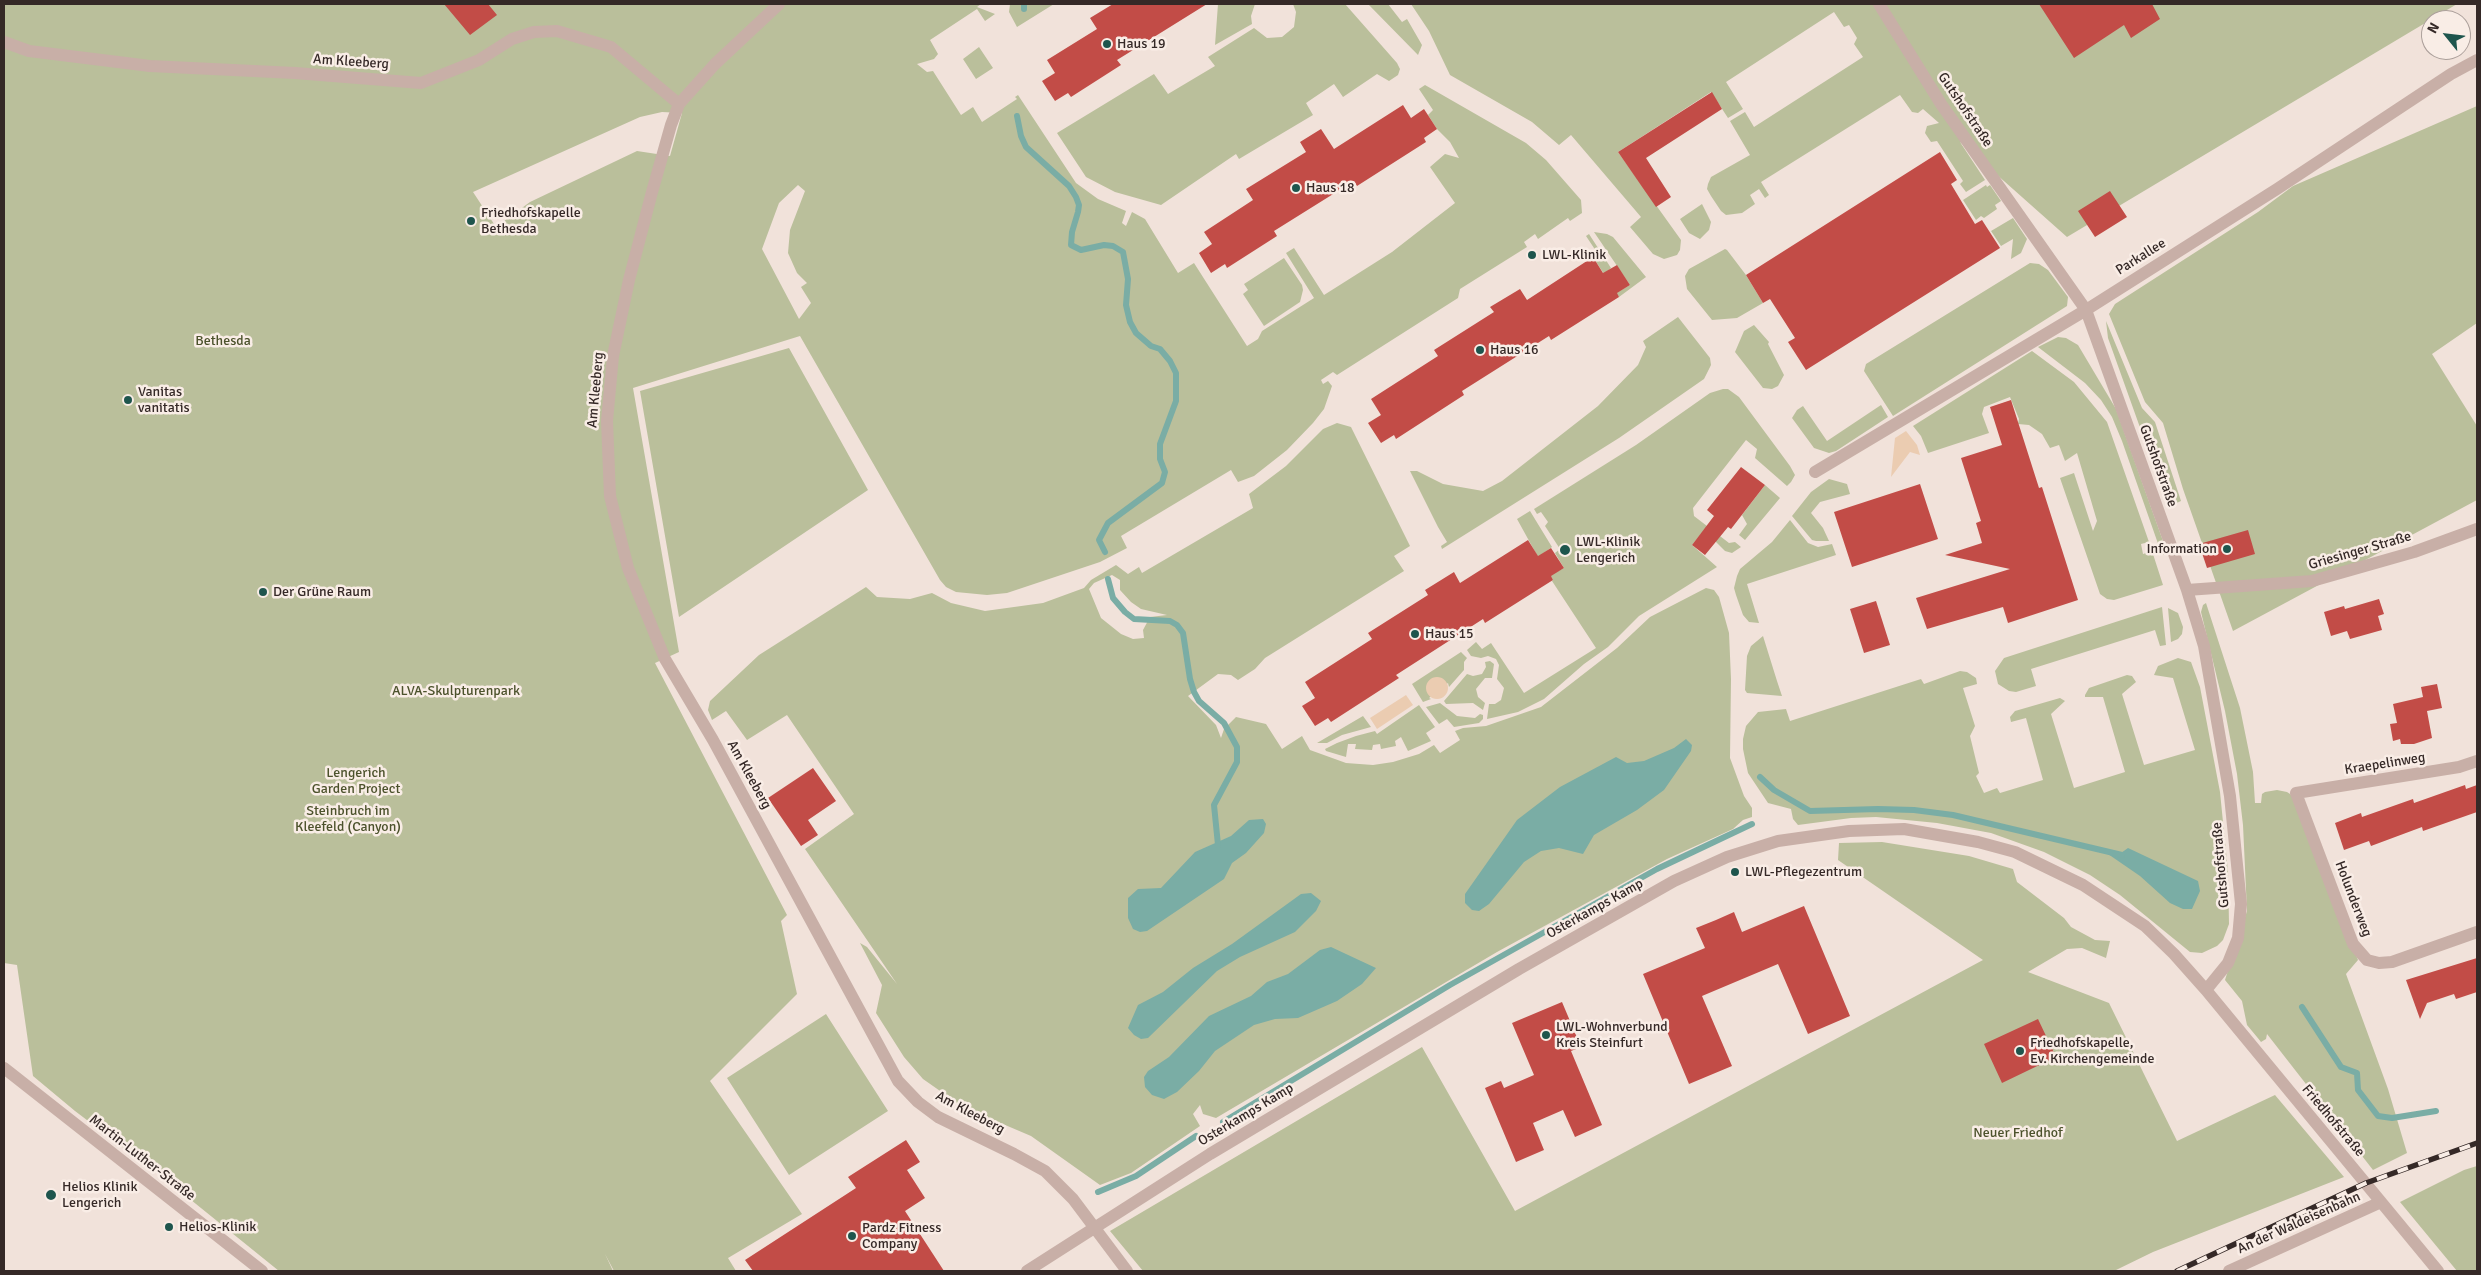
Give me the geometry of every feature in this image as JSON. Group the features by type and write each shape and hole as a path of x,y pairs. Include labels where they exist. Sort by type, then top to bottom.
{"street":[{"path":"679,104 715,64 779,4"},
{"name":"Gutshofstraße","path":"1879,4 1942,104 2086,310 2186,590 2204,646 2230,796 2241,904 2238,938 2228,963 2206,990"},
{"name":"Am Kleeberg","path":"4,42 29,52 150,66 295,73 420,82 479,60 512,39 534,32 557,31 611,47 679,104 671,125 631,272 613,356 607,421 610,496 628,568 665,659 713,740 898,1081 918,1102 938,1117 1014,1154 1045,1172 1073,1199 1127,1271"},
{"name":"Parkallee","path":"1815,472 2086,310 2277,189 2451,74 2477,60"},
{"name":"Griesinger Straße","path":"2186,590 2312,581 2414,552 2477,529"},
{"name":"Kraepelinweg","path":"2296,793 2459,767 2477,761"},
{"name":"Holunderweg","path":"2296,793 2353,944 2367,960 2379,963 2392,962 2477,932"},
{"name":"Osterkamps Kamp","path":"1027,1271 1210,1154 1553,949 1674,881 1727,857 1778,841 1849,831 1904,830 1978,842 2015,852 2083,885 2145,926 2174,954 2206,990"},
{"name":"Friedhofstraße","path":"2206,990 2438,1271"},
{"name":"Martin-Luther-Straße","path":"4,1068 262,1271"},
{"name":"An der Waldeisenbahn","path":"2229,1271 2381,1202"}],"green space":[{"path":"4,4 981,4 977,7 995,14 985,21 977,9 930,40 938,54 934,59 917,64 927,72 933,71 961,115 973,107 982,122 1017,99 1015,97 1018,95 1076,183 1098,199 1126,211 1122,223 1126,226 1132,212 1145,219 1178,273 1194,263 1247,346 1258,339 1262,331 1314,298 1286,253 1294,248 1324,295 1392,252 1455,203 1430,167 1445,154 1459,158 1450,142 1437,129 1428,115 1433,110 1419,89 1425,85 1526,143 1546,160 1581,200 1582,213 1570,221 1568,218 1538,239 1535,234 1524,242 1527,247 1460,289 1458,298 1337,375 1333,372 1321,380 1323,384 1328,381 1332,386 1324,409 1287,450 1254,476 1238,482 1231,470 1121,536 1127,548 1100,562 1007,593 987,595 956,592 946,587 940,580 800,336 633,388 679,652 655,663 787,915 781,921 797,994 710,1081 802,1214 728,1258 736,1271 614,1271 605,1254 613,1271 279,1271 33,1076 17,965 4,963","holes":["662,112 682,113 670,156 637,151 530,202 496,227 473,192 640,117","798,185 805,191 790,230 788,253 797,273 807,283 801,287 811,303 799,319 762,249 779,203"]},
{"path":"1010,4 1054,4 1017,27 1009,12"},
{"path":"1218,4 1255,4 1251,16 1252,24 1215,45"},
{"path":"1293,4 1345,4 1397,63 1400,69 1398,75 1389,81 1377,74 1343,97 1334,84 1306,103 1313,115 1239,159 1236,154 1161,205 1115,192 1086,177 1057,133 1154,74 1168,94 1215,66 1208,57 1254,28 1267,38 1282,37 1294,27 1296,12"},
{"path":"1368,4 1388,4 1402,22 1407,19 1422,45 1418,55"},
{"path":"1411,4 2457,4 2447,10 2421,10 2421,26 2067,237 1960,142 1985,180 1966,192 1960,184 1963,181 1937,141 1931,142 1925,133 1927,126 1939,123 1923,109 1918,113 1912,112 1900,95 1761,182 1769,195 1765,198 1759,189 1750,195 1755,204 1742,213 1726,215 1711,196 1707,189 1708,184 1711,177 1750,155 1730,121 1745,112 1754,127 1863,57 1854,44 1857,38 1849,25 1844,27 1834,12 1726,82 1743,109 1728,118 1711,92 1618,152 1681,240 1680,250 1677,255 1664,259 1653,254 1630,227 1641,217 1571,135 1559,145 1532,122 1450,75 1429,31"},
{"path":"979,47 993,68 976,79 963,59"},
{"path":"2477,106 2477,323 2432,354 2477,426 2477,500 2233,631 2183,489 2163,423 2145,402 2109,314 2115,304 2258,212 2293,186"},
{"path":"1986,185 1987,187 1990,185 2001,201 1995,205 1997,209 1984,218 1981,216 1976,220 1963,200"},
{"path":"1702,204 1711,222 1709,230 1700,239 1689,233 1680,219"},
{"path":"2013,218 2027,239 2021,253 2011,259 2013,239 2001,246 1991,231"},
{"path":"1594,232 1613,237 1646,277 1619,297 1616,293 1630,285"},
{"path":"1589,234 1611,268 1604,274 1593,257 1598,254 1586,236"},
{"path":"1725,249 1746,275 1763,303 1737,318 1712,320 1687,289 1685,276 1689,269"},
{"path":"1284,258 1302,285 1303,290 1300,302 1264,326 1243,294 1248,290 1244,284"},
{"path":"2030,263 2039,264 2048,270 2068,297 2067,306 1893,416 1864,371 1866,364"},
{"path":"1678,317 1710,358 1711,365 1704,379 1619,438 1442,549 1441,546 1447,542 1410,471 1417,471 1443,484 1483,491 1502,481 1598,406 1638,365 1646,347 1643,341"},
{"path":"2106,321 2142,408 2155,422 2181,501 2172,505 2167,503 2108,338"},
{"path":"1754,325 1769,342 1768,344 1784,375 1778,386 1772,389 1763,388 1735,352 1744,331"},
{"path":"2058,337 2066,338 2078,345 2116,409 2168,555 2162,555 2112,417 2101,400 2085,383 2038,347"},
{"path":"789,348 868,490 679,617 640,391"},
{"path":"2032,351 2074,382 2107,422 2149,542 2141,544 2143,554 2152,551 2163,585 2114,600 2107,599 2100,594 2060,478 2074,473 2093,531 2097,521 2077,453 2065,461 2059,445 2050,448 2042,434 2029,425 2018,424 2019,419 2010,397 1984,407 1982,414 1989,433 1928,453 1921,436 1913,426"},
{"path":"1728,389 1739,397 1790,466 1795,475 1791,482 1787,486 1755,458 1757,449 1746,440 1693,508 1694,516 1729,543 1735,542 1741,547 1732,553 1725,551 1704,530 1692,545 1717,567 1639,616 1608,647 1584,664 1544,699 1518,712 1487,719 1489,704 1495,704 1501,700 1504,688 1497,679 1499,665 1496,659 1488,656 1481,658 1471,656 1467,650 1476,642 1482,649 1491,643 1524,693 1596,648 1552,581 1550,575 1564,568 1555,553 1560,549 1545,526 1548,522 1541,512 1537,514 1534,509 1636,445 1710,393"},
{"path":"1881,405 1888,417 1836,451 1829,453 1814,448 1792,418 1797,410 1803,406 1827,441"},
{"path":"1337,423 1351,427 1410,546 1394,556 1404,571 1265,658 1255,669 1238,680 1231,675 1218,674 1188,696 1216,725 1221,738 1224,729 1236,717 1266,724 1282,749 1302,736 1310,750 1346,763 1373,765 1393,762 1419,754 1434,745 1440,753 1460,740 1455,731 1463,728 1486,726 1541,707 1617,648 1650,617 1706,588 1714,590 1719,597 1729,633 1731,679 1730,758 1744,796 1752,808 1752,817 1743,820 1733,829 1667,859 1497,952 1216,1118 1203,1114 1200,1105 1193,1114 1200,1126 1131,1173 1100,1185 1031,1136 963,1107 923,1079 904,1057 876,1013 882,985 860,943 867,947 897,984 805,849 854,814 787,715 747,740 726,711 712,720 708,710 710,701 759,655 866,587 877,597 910,599 932,593 951,603 985,611 1043,603 1084,588 1091,580 1116,565 1128,574 1139,567 1142,573 1253,508 1249,494 1286,466 1323,429","holes":["1112,575 1120,580 1120,590 1131,602 1141,609 1167,615 1150,617 1143,630 1144,638 1133,639 1121,634 1101,618 1089,589 1094,583"]},
{"path":"1829,479 1847,484 1850,494 1820,502 1811,513 1823,528 1829,541 1816,541 1812,540 1792,516 1811,492"},
{"path":"1765,485 1780,498 1745,540 1739,535 1747,524 1742,515"},
{"path":"1530,511 1552,547 1538,557 1517,519"},
{"path":"1790,520 1808,543 1818,547 1832,544 1836,555 1747,584 1759,623 1749,622 1743,615 1734,588 1737,576 1740,569 1772,542"},
{"path":"2206,603 2240,708 2253,772 2255,803 2261,803 2262,794 2265,792 2277,790 2287,792 2293,796 2358,960 2346,974 2388,1089 2407,1153 2373,1170 2267,1034 2266,1039 2261,1042 2247,1025 2242,1001 2225,980 2247,911 2243,825 2237,774 2225,711 2201,612 2203,605"},
{"path":"2162,607 2166,645 2160,646 2155,630 2031,669 2036,686 2016,692 2009,691 1998,684 1995,671 2004,658"},
{"path":"2168,608 2178,613 2183,627 2182,634 2178,639 2171,642"},
{"path":"1763,636 1782,696 1747,693 1745,690 1747,656 1751,646"},
{"path":"1461,652 1467,658 1464,662 1464,670 1449,687 1448,683 1429,698 1431,699 1423,702 1412,684"},
{"path":"2178,658 2191,662 2200,687 2220,792 2228,872 2229,924 2223,940 2217,946 2202,953 2190,952 2120,895 2090,875 2044,852 1991,833 1937,823 1876,817 1851,818 1798,825 1793,819 1791,809 1768,803 1748,773 1743,739 1746,726 1758,712 1786,709 1790,721 1921,679 1924,684 1960,671 1967,672 1976,678 1977,684 1963,688 1975,726 1970,736 1979,773 1976,776 1984,793 1997,788 2000,793 2043,780 2026,718 2011,722 2010,717 2015,711 2060,698 2065,701 2051,714 2074,788 2125,772 2103,697 2085,697 2085,695 2089,688 2127,675 2132,676 2136,682 2122,694 2144,765 2195,750 2173,678 2154,675 2158,666"},
{"path":"1490,661 1494,664 1492,678 1485,678 1476,689 1478,697 1485,703 1483,710 1473,703 1446,704 1444,701 1467,674 1473,676 1482,674 1486,667 1485,662"},
{"path":"1440,703 1457,716 1475,718 1480,714 1483,715 1483,719 1479,723 1454,727 1447,719 1439,724 1426,707"},
{"path":"1419,705 1435,727 1426,733 1431,741 1408,751 1401,737 1395,741 1396,746 1381,749 1380,744 1373,745 1372,750 1355,749 1356,744 1348,744 1346,757 1326,751 1325,749 1356,736 1375,731 1377,734"},
{"path":"1363,716 1371,727 1342,735 1327,743 1317,743"},
{"name":"Neuer Friedhof","path":"1882,842 1969,856 2013,869 2017,882 2064,918 2071,927 2095,940 2110,941 2106,958 2082,948 2067,949 2028,972 2109,1003 2177,1141 2275,1095 2344,1177 2153,1252 2114,1271 1143,1271 1110,1231 1422,1047 1515,1211 1983,960 1838,860 1839,843"},
{"path":"826,1014 888,1111 789,1175 727,1078"},
{"path":"2477,1166 2477,1271 2457,1271 2400,1202 2464,1170"}],"sand":[{"path":"1906,431 1917,445 1920,455 1910,452 1891,477 1895,438"},
{"path":"1437,677 1445,680 1448,688 1445,696 1437,699 1429,696 1426,688 1429,680"},
{"path":"1406,695 1413,705 1377,729 1370,718"}],"water":[{"path":"1686,739 1692,745 1691,751 1664,790 1637,810 1594,835 1583,854 1559,848 1541,851 1524,862 1489,904 1479,911 1472,910 1465,903 1465,894 1517,820 1560,787 1616,757 1627,763 1644,761 1674,748"},
{"path":"1263,819 1266,824 1264,833 1246,853 1232,863 1224,879 1147,931 1140,932 1133,929 1128,918 1128,898 1138,889 1161,888 1195,852 1231,836 1249,820"},
{"path":"2128,848 2198,881 2200,891 2192,909 2183,909 2170,903 2140,876 2108,854 2121,853"},
{"path":"1311,893 1321,901 1316,911 1295,932 1240,957 1217,971 1148,1038 1141,1039 1128,1028 1138,1005 1163,992 1193,968 1232,944 1301,894"},
{"path":"1331,947 1376,968 1362,984 1337,1001 1298,1018 1275,1019 1254,1025 1215,1051 1199,1071 1177,1092 1164,1099 1152,1095 1145,1087 1144,1077 1148,1071 1169,1057 1209,1016 1251,996 1267,982 1288,974 1320,950"}],"building":[{"path":"444,4 488,4 497,15 470,35"},
{"name":"Haus 19","path":"1113,4 1207,4 1117,60 1121,65 1071,97 1068,93 1055,101 1042,81 1055,73 1047,60 1097,29 1090,18"},
{"path":"2039,4 2152,4 2160,19 2131,38 2124,25 2074,58"},
{"path":"1712,92 1722,109 1646,158 1671,197 1656,207 1618,152"},
{"name":"Haus 18","path":"1403,105 1411,118 1424,109 1437,129 1424,138 1426,142 1357,186 1354,181 1274,231 1277,236 1227,268 1225,264 1211,273 1199,253 1212,244 1204,232 1253,200 1246,189 1306,152 1300,142 1321,129 1334,149"},
{"path":"1940,152 1957,180 1951,184 1975,224 1982,220 2000,248 1806,370 1788,342 1795,338 1770,299 1763,303 1746,275"},
{"path":"2110,191 2127,217 2095,237 2078,211"},
{"name":"Haus 16","path":"1593,257 1603,273 1617,265 1630,285 1617,293 1619,297 1551,340 1549,336 1462,391 1464,395 1396,439 1394,435 1381,443 1368,423 1381,415 1371,399 1438,356 1434,350 1494,312 1490,307 1520,289 1527,300"},
{"path":"2011,400 2039,488 2042,487 2078,600 2008,623 2003,607 1927,629 1916,598 2010,569 1945,555 1982,543 1976,523 1981,521 1961,458 2002,445 1990,407"},
{"path":"1741,467 1765,485 1731,529 1728,527 1705,555 1692,545 1714,516 1707,510"},
{"path":"1920,484 1938,539 1852,567 1834,512"},
{"name":"Information","path":"2248,530 2255,554 2207,568 2199,544"},
{"name":"Haus 15","path":"1528,540 1538,556 1551,548 1564,568 1551,576 1553,580 1485,623 1483,619 1396,675 1399,678 1331,722 1328,718 1315,726 1302,706 1315,698 1305,682 1372,639 1368,633 1428,595 1425,590 1454,572 1460,583"},
{"path":"2379,599 2384,614 2378,616 2382,630 2350,639 2347,631 2331,636 2324,612 2344,606 2345,609"},
{"path":"1876,601 1890,645 1864,653 1850,609"},
{"path":"2437,684 2442,708 2427,711 2432,738 2414,744 2401,744 2400,739 2393,741 2390,724 2397,723 2393,704 2423,697 2421,687"},
{"path":"813,768 836,801 808,820 818,835 801,846 768,798"},
{"path":"2465,785 2466,789 2477,785 2477,812 2423,831 2422,827 2371,846 2369,841 2344,850 2335,823 2361,813 2362,817 2413,799 2414,803"},
{"path":"1804,906 1850,1016 1808,1034 1778,964 1702,996 1732,1066 1689,1084 1643,974 1705,948 1696,928 1734,912 1742,932"},
{"path":"2477,958 2477,992 2456,999 2454,994 2427,1003 2420,1019 2406,980"},
{"path":"1562,1002 1581,1047 1571,1051 1602,1125 1575,1137 1563,1110 1533,1123 1544,1150 1516,1162 1485,1088 1501,1081 1504,1088 1534,1075 1512,1023"},
{"name":"Friedhofskapelle, Ev. Kirchengemeinde","path":"2038,1019 2056,1057 2002,1083 1984,1044"},
{"name":"Pardz Fitness Company","path":"906,1140 920,1162 907,1170 925,1198 905,1211 944,1271 753,1271 745,1260 856,1188 848,1177"}],"waterway":[{"path":"1024,4 1024,9"},
{"path":"1017,116 1021,136 1026,147 1069,186 1076,197 1079,205 1072,232 1071,245 1081,250 1104,245 1113,246 1123,252 1128,279 1126,305 1130,322 1136,333 1151,346 1160,349 1170,361 1176,373 1176,401 1160,444 1160,459 1165,472 1162,483 1108,523 1099,540 1105,552"},
{"path":"1108,579 1113,598 1134,619 1170,621 1177,625 1183,633 1190,679 1194,692 1199,701 1224,723 1237,747 1237,762 1214,805 1218,845"},
{"path":"1760,777 1774,790 1810,811 1914,810 1953,815 2122,855"},
{"path":"1223,1122 1450,985 1657,869 1752,824"},
{"path":"2302,1007 2341,1067 2357,1073 2358,1090 2378,1116 2392,1118 2436,1111"},
{"path":"1098,1192 1136,1176 1196,1136"}],"railway":[{"path":"2177,1271 2366,1183 2477,1143"}],"place":[{"name":"Haus 19","path":"1107,44"},
{"name":"Haus 18","path":"1296,188"},
{"name":"Friedhofskapelle Bethesda","path":"471,221"},
{"name":"LWL-Klinik","path":"1532,255"},
{"name":"Haus 16","path":"1480,350"},
{"name":"Vanitas vanitatis","path":"128,400"},
{"name":"Information","path":"2227,549"},
{"name":"LWL-Klinik Lengerich","path":"1565,550"},
{"name":"Der Grüne Raum","path":"263,592"},
{"name":"Haus 15","path":"1415,634"},
{"name":"LWL-Pflegezentrum","path":"1735,872"},
{"name":"LWL-Wohnverbund Kreis Steinfurt","path":"1546,1035"},
{"name":"Friedhofskapelle, Ev. Kirchengemeinde","path":"2020,1051"},
{"name":"Helios Klinik Lengerich","path":"51,1195"},
{"name":"Helios-Klinik","path":"169,1227"},
{"name":"Pardz Fitness Company","path":"852,1236"}],"park label":[{"name":"Bethesda","path":"223,341"},
{"name":"ALVA-Skulpturenpark","path":"456,691"},
{"name":"Lengerich Garden Project","path":"356,782"},
{"name":"Steinbruch im Kleefeld (Canyon)","path":"348,820"}]}
